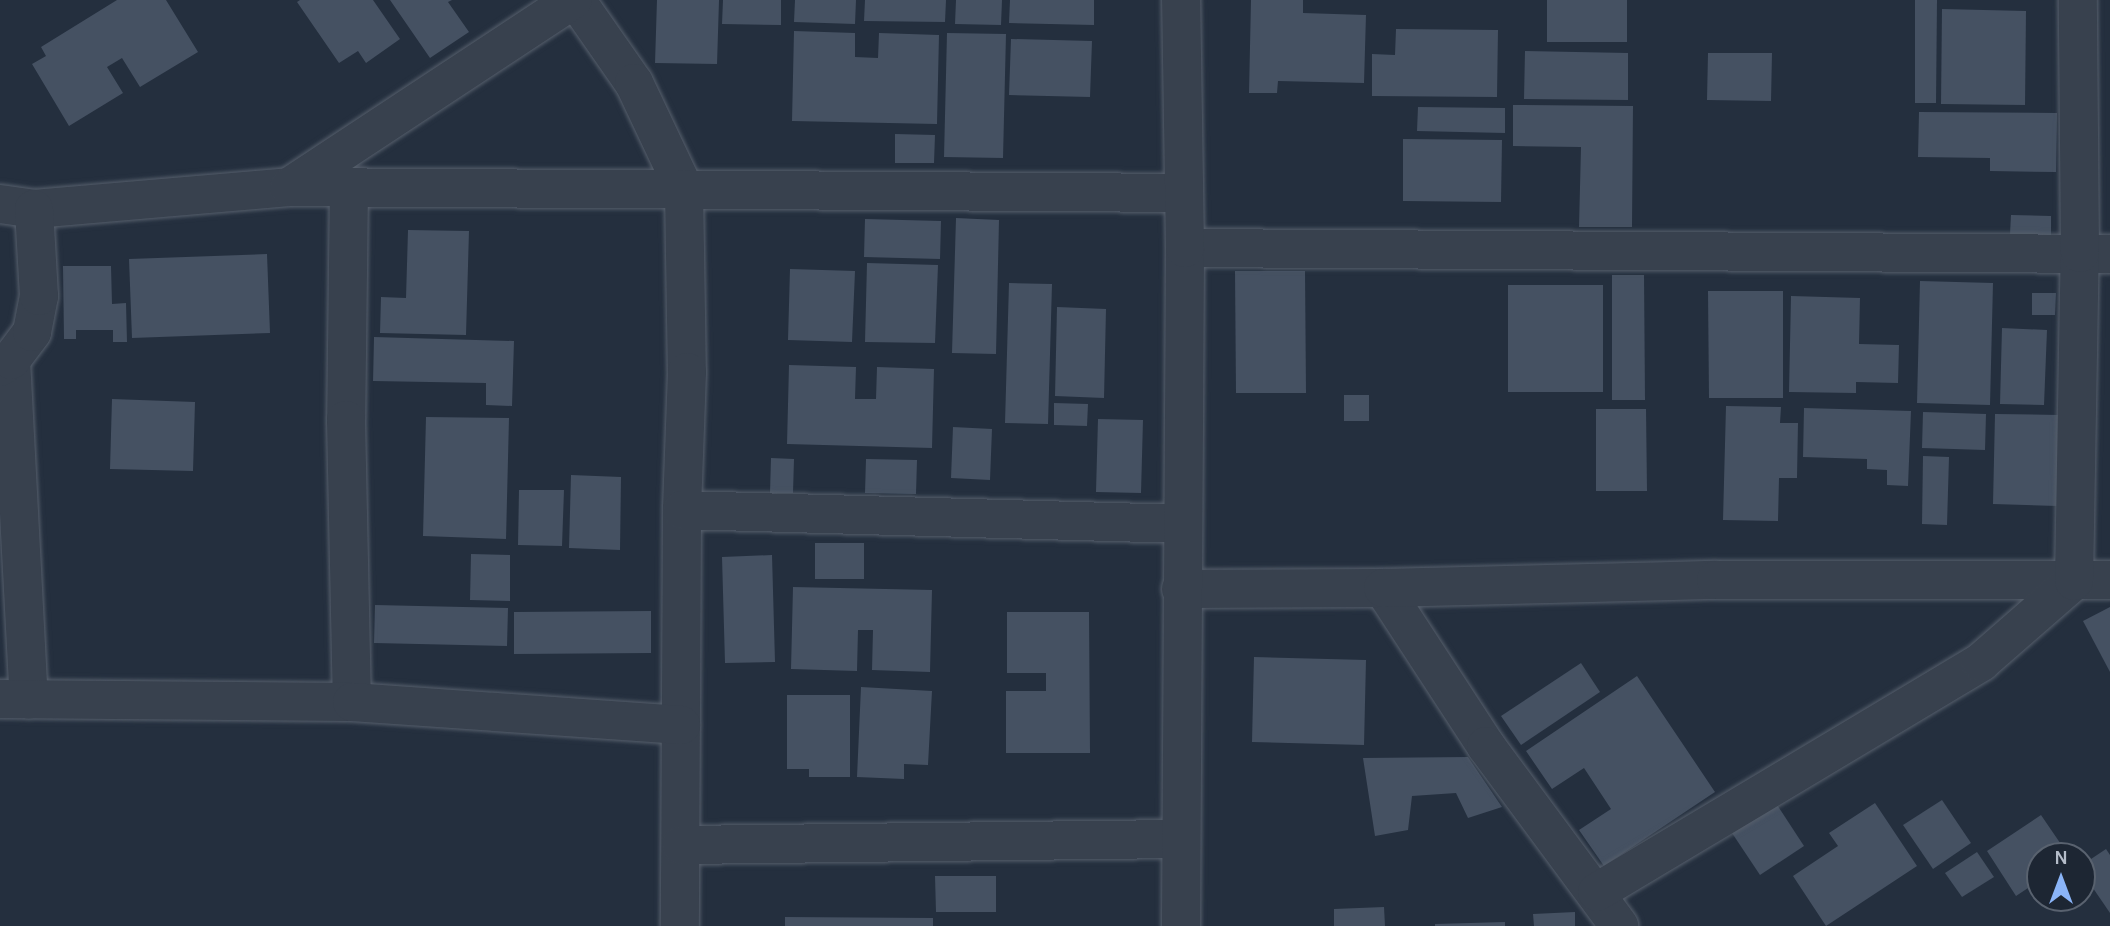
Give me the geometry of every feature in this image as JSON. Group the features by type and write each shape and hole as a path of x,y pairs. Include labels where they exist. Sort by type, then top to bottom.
{"street":[{"path":"289,187 575,0 634,83 684,189 687,372 682,510 680,926"},
{"path":"1181,0 1185,248 1181,926"},
{"path":"2078,0 2095,253 2092,581"},
{"path":"681,725 352,702 15,699 5,363 32,332 39,296 17,206 289,187 1184,193"},
{"path":"349,187 346,420 352,702"},
{"path":"1185,248 2095,253"},
{"path":"682,510 1183,524"},
{"path":"1181,589 1383,588 1716,580 2092,581"},
{"path":"1597,892 1981,662 2092,581"},
{"path":"1383,588 1486,746 1597,892 1619,926"},
{"path":"681,845 1181,839"}],"building":[{"path":"117,0 166,0 198,52 140,87 122,58 107,67 123,93 69,126 32,64 46,56 41,47"},
{"path":"373,0 400,39 366,63 358,51 339,63 297,2"},
{"path":"390,0 452,0 448,2 469,32 430,58"},
{"path":"657,0 719,0 717,64 655,63"},
{"path":"723,0 781,0 781,25 722,24"},
{"path":"795,0 856,0 855,24 794,22"},
{"path":"865,0 946,0 945,22 864,21"},
{"path":"956,0 1002,0 1001,25 955,24"},
{"path":"1010,0 1094,0 1094,25 1009,23"},
{"path":"1251,0 1303,0 1303,13 1366,15 1364,83 1278,81 1277,93 1249,93"},
{"path":"1547,0 1627,0 1627,42 1547,42"},
{"path":"1915,0 1937,0 1936,103 1915,103"},
{"path":"1942,9 2026,11 2025,105 1941,104"},
{"path":"1396,29 1498,30 1497,97 1372,96 1372,54 1395,55"},
{"path":"794,31 855,33 855,57 878,58 879,33 939,35 937,124 792,121"},
{"path":"947,33 1006,34 1003,158 944,157"},
{"path":"1011,39 1092,41 1090,97 1009,95"},
{"path":"1525,51 1628,53 1628,100 1524,99"},
{"path":"1708,53 1772,53 1771,101 1707,100"},
{"path":"1513,105 1633,106 1632,227 1579,227 1581,147 1513,146"},
{"path":"1418,107 1505,108 1505,133 1417,131"},
{"path":"1919,112 2057,113 2056,172 1990,171 1990,158 1918,157"},
{"path":"895,134 935,135 934,163 895,163"},
{"path":"1403,139 1502,140 1501,202 1403,201"},
{"path":"2011,215 2051,216 2051,235 2010,234"},
{"path":"956,218 999,220 996,354 952,353"},
{"path":"865,219 941,221 940,259 864,257"},
{"path":"408,230 469,231 466,335 380,333 381,297 406,298"},
{"path":"267,254 270,333 132,338 129,259"},
{"path":"867,263 938,265 935,343 865,342"},
{"path":"63,266 111,266 112,304 126,303 127,342 113,342 113,330 76,330 76,339 64,339"},
{"path":"790,269 855,271 852,342 788,340"},
{"path":"1235,271 1305,271 1306,393 1236,393"},
{"path":"1612,275 1644,275 1645,400 1612,400"},
{"path":"1920,281 1993,283 1990,405 1917,403"},
{"path":"1009,283 1052,284 1048,424 1005,423"},
{"path":"1508,285 1603,285 1603,392 1508,392"},
{"path":"1708,291 1783,291 1783,398 1709,398"},
{"path":"2032,293 2056,293 2055,315 2032,315"},
{"path":"1791,296 1860,298 1859,344 1899,345 1898,383 1856,382 1856,393 1789,392"},
{"path":"1057,307 1106,309 1104,398 1055,396"},
{"path":"2002,328 2047,330 2044,405 2000,404"},
{"path":"374,337 514,341 512,406 486,405 486,383 373,381"},
{"path":"789,365 856,367 855,399 876,399 877,367 934,369 932,448 787,444"},
{"path":"1344,395 1369,395 1369,421 1344,421"},
{"path":"112,399 195,402 193,471 110,469"},
{"path":"1054,403 1088,404 1087,426 1054,425"},
{"path":"1726,406 1781,407 1780,423 1798,423 1797,478 1779,478 1778,521 1723,520"},
{"path":"1804,408 1911,411 1908,486 1887,485 1887,470 1867,469 1867,459 1803,457"},
{"path":"1596,409 1646,409 1647,491 1596,491"},
{"path":"1923,412 1986,414 1985,450 1922,448"},
{"path":"1995,414 2059,415 2057,506 1993,504"},
{"path":"426,417 509,418 506,539 423,536"},
{"path":"1098,419 1143,420 1141,493 1096,492"},
{"path":"953,427 992,429 990,480 951,478"},
{"path":"1923,456 1949,457 1947,525 1922,524"},
{"path":"771,458 794,459 793,493 770,493"},
{"path":"866,459 917,460 916,494 865,493"},
{"path":"571,475 621,477 620,550 569,548"},
{"path":"519,490 564,490 562,546 518,545"},
{"path":"815,543 864,543 864,579 815,579"},
{"path":"471,554 510,555 510,601 470,600"},
{"path":"772,555 775,662 725,663 722,557"},
{"path":"793,587 932,590 930,672 872,670 873,630 858,630 857,671 791,669"},
{"path":"375,605 508,608 507,646 374,643"},
{"path":"2110,607 2110,672 2083,621"},
{"path":"651,611 651,653 514,654 514,612"},
{"path":"1007,612 1089,612 1090,753 1006,753 1006,691 1046,691 1046,673 1007,673"},
{"path":"1254,657 1366,660 1364,745 1252,742"},
{"path":"1581,663 1600,692 1521,745 1501,716"},
{"path":"1637,676 1715,792 1604,866 1579,830 1611,809 1584,768 1552,789 1526,751"},
{"path":"861,687 932,691 928,765 904,764 904,779 857,777"},
{"path":"787,695 850,695 850,777 809,777 809,769 787,769"},
{"path":"1468,757 1502,807 1468,818 1456,793 1412,796 1408,830 1375,836 1363,758"},
{"path":"1772,797 1804,846 1760,875 1728,827"},
{"path":"1942,800 1971,843 1933,869 1903,825"},
{"path":"1875,803 1917,866 1826,926 1793,876 1838,846 1829,833"},
{"path":"2041,815 2059,842 2026,842 2026,889 2016,896 1987,851"},
{"path":"2106,849 2110,855 2110,913 2096,892 2096,856"},
{"path":"1977,852 1994,877 1962,897 1945,873"},
{"path":"935,876 996,876 996,912 936,912"},
{"path":"1384,907 1385,926 1334,926 1334,909"},
{"path":"1575,912 1575,926 1534,926 1533,914"},
{"path":"785,917 933,918 933,926 785,926"},
{"path":"1505,922 1505,926 1435,926 1435,924"}]}
